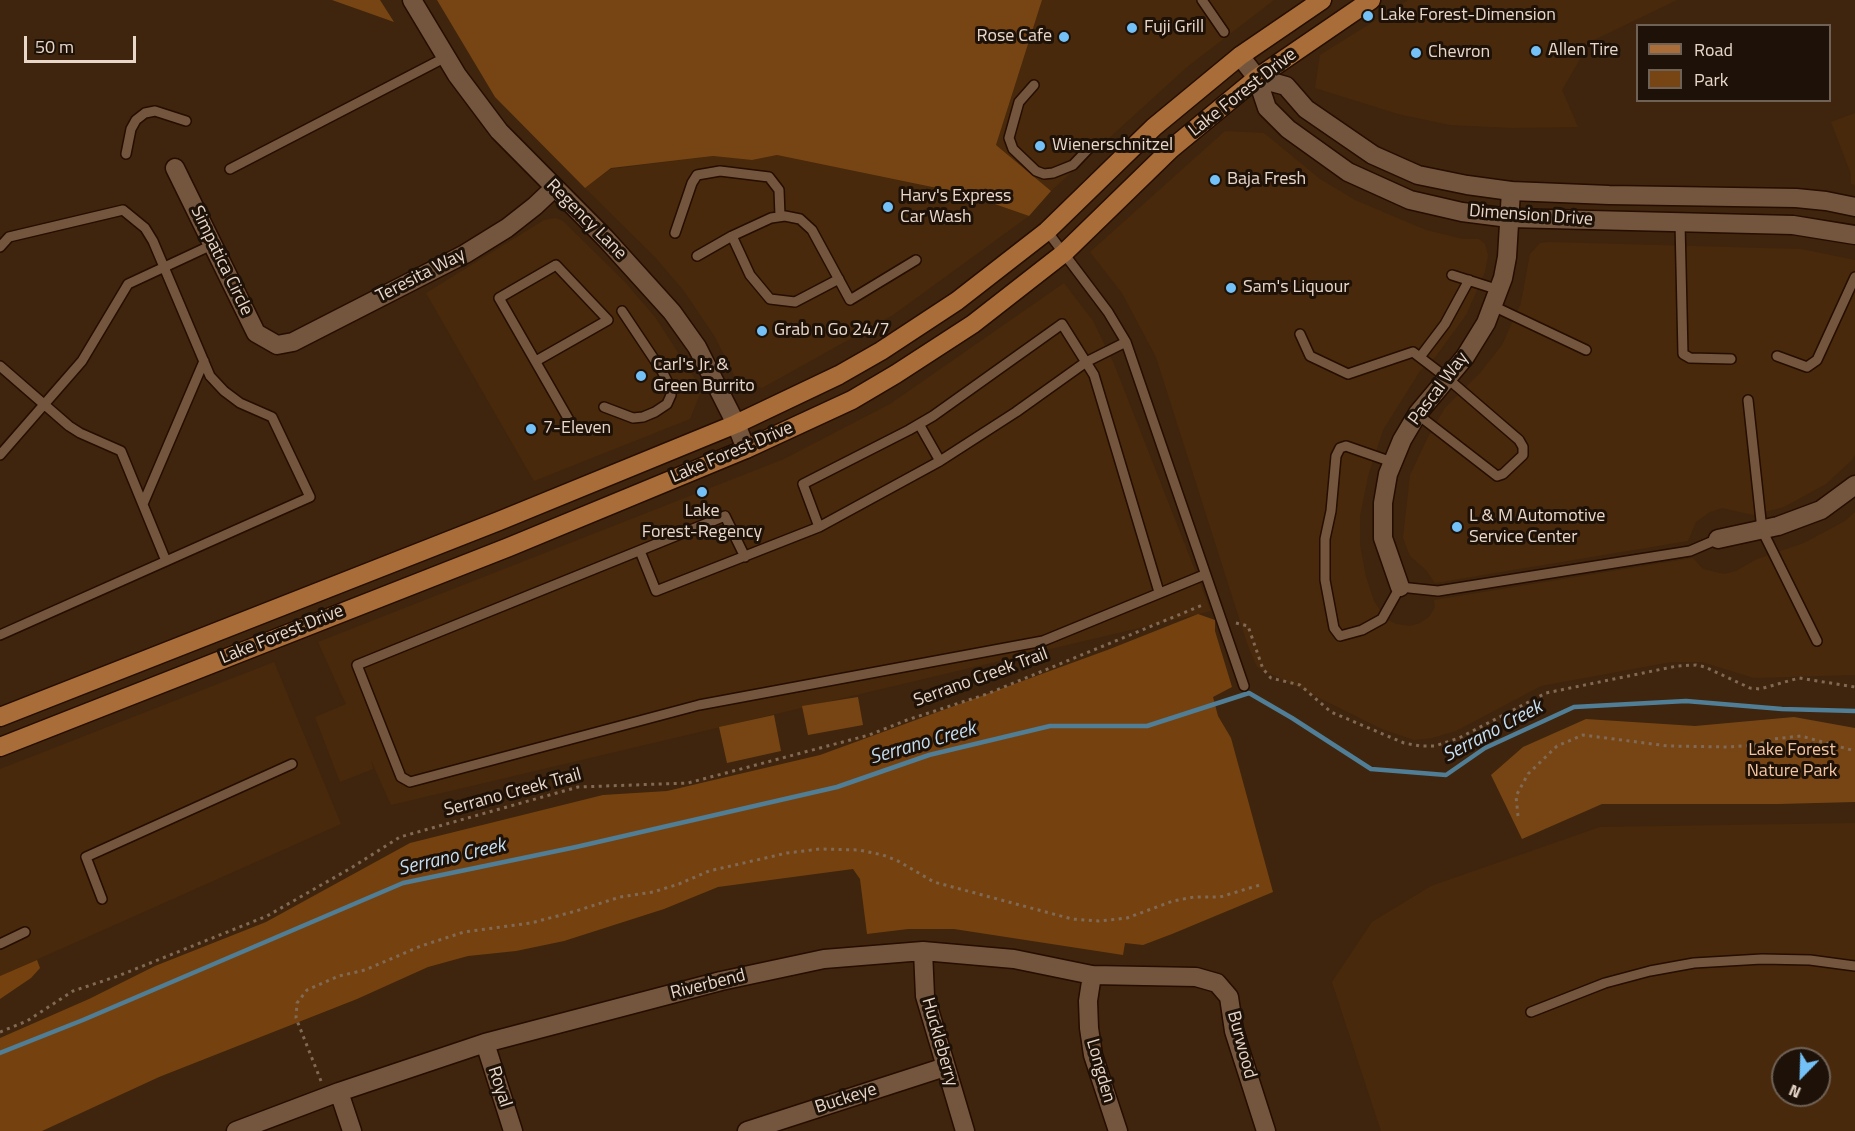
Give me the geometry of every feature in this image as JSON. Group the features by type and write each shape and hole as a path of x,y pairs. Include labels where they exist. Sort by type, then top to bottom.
{"main road":[{"name":"Lake Forest Drive","path":"0,717 499,521 736,424 839,375 881,351 957,301 1047,231 1154,127 1240,57 1322,0"},
{"name":"Lake Forest Drive","path":"0,747 509,547 746,449 852,400 973,324 1064,253 1171,149 1257,78 1371,0"}],"street":[{"name":"Regency Lane","path":"412,0 446,57 499,131 641,276 672,312 697,347 736,424 746,449"},
{"name":"Dimension Drive","path":"1240,57 1257,78 1267,108 1288,129 1348,172 1410,200 1462,212 1509,218 1793,225 1855,235"},
{"name":"Dimension Drive","path":"1257,78 1286,86 1306,109 1373,155 1418,175 1511,191 1796,198 1855,207"},
{"name":"Simpatica Circle","path":"175,168 256,333 277,345"},
{"name":"Teresita Way","path":"277,345 293,342 465,254 507,228 554,188"},
{"name":"Pascal Way","path":"1400,587 1383,538 1383,503 1388,474 1402,440 1417,414 1470,348 1486,323 1496,298 1507,256 1511,191"},
{"path":"1718,539 1779,526 1821,510 1855,485"},
{"name":"Riverbend","path":"236,1131 485,1043 721,981 824,958 923,951 1014,959 1092,975 1196,977"},
{"name":"Huckleberry","path":"923,951 925,996 965,1131"},
{"name":"Longden","path":"1092,975 1088,1001 1093,1055 1118,1131"},
{"name":"Burwood","path":"1196,977 1217,983 1229,998 1234,1031 1266,1131"},
{"name":"Royal","path":"485,1043 513,1131"},
{"name":"Buckeye","path":"747,1131 945,1067"},
{"path":"333,1095 352,1131"}],"lane":[{"path":"1202,0 1224,32"},
{"path":"230,169 446,57"},
{"path":"1034,85 1019,102 1010,138 1013,149 1036,171 1053,174 1072,165 1092,146"},
{"path":"126,154 131,129 136,120 145,113 155,111 186,121"},
{"path":"675,232 697,175 720,171 769,177 779,190 780,216"},
{"path":"0,247 9,237 123,210 145,228 153,241 210,376 231,397 249,408 272,417 310,497 0,635"},
{"path":"697,256 732,236 780,216 793,217 812,230 850,300 916,260"},
{"path":"1680,223 1683,354 1690,358 1731,359"},
{"path":"1047,231 1108,312 1125,342 1244,686"},
{"path":"732,236 750,275 770,299 795,302 839,279"},
{"path":"0,455 82,361 128,284 214,244"},
{"path":"536,361 608,320 556,265 499,298 573,426"},
{"path":"1452,275 1469,280 1586,350"},
{"path":"1777,356 1807,367 1816,360 1855,277"},
{"path":"1420,357 1445,324 1469,280"},
{"path":"604,407 633,418 643,417 667,404 671,395 670,387 662,371 622,311"},
{"path":"819,527 803,484 919,424 1062,324 1094,375 1159,592"},
{"path":"1300,334 1310,356 1348,374 1413,352 1519,440 1523,447 1523,455 1503,474 1497,476 1417,414"},
{"path":"640,551 656,591 819,527 940,461 1016,412 1086,362 1125,342"},
{"path":"142,504 204,361"},
{"path":"0,366 80,433 121,451 166,561"},
{"path":"1748,400 1762,530 1817,641"},
{"path":"919,424 940,461"},
{"path":"1392,462 1347,446 1340,448 1336,456 1332,511 1325,539 1325,580 1334,628 1340,636 1362,630 1382,619 1400,587 1448,590 1690,551 1718,539"},
{"path":"745,557 725,516 357,665 401,777 410,782 699,705 1043,641 1204,575"},
{"path":"102,899 86,857 292,764"},
{"path":"0,944 25,932"},
{"path":"1532,1012 1605,983 1650,971 1694,963 1762,959 1809,960 1855,966"}],"path":[{"name":"Serrano Creek Trail","path":"0,1032 27,1021 73,992 267,916 400,837 578,787 688,783 869,735 987,694 1195,608"},
{"path":"1238,624 1248,626 1263,669 1271,678 1300,685 1331,712 1404,743 1419,746 1435,746 1460,738 1546,693 1677,666 1705,667 1750,688 1760,688 1799,678 1855,687"},
{"path":"1518,816 1516,796 1528,774 1545,755 1557,746 1583,735 1668,746 1727,747 1755,745 1773,739 1801,736 1855,751"},
{"path":"333,1095 296,1018 297,1003 307,990 339,976 365,970 421,946 464,932 531,923 576,912 620,897 653,892 679,884 709,871 776,855 820,849 860,850 898,861 934,882 1072,919 1099,921 1127,918 1173,901 1194,897 1220,897 1263,884"}],"shaded area":[{"path":"1042,0 1274,0 1187,67 1051,191 996,145"},
{"path":"1408,0 1677,0 1590,42 1562,90 1578,127 1513,128 1450,125 1398,114 1315,88 1320,55"},
{"path":"1855,113 1855,185 1851,184 1851,174 1831,122"},
{"path":"1225,131 1264,133 1320,179 1355,200 1426,230 1463,239 1479,239 1485,244 1488,255 1485,272 1466,315 1436,356 1420,371 1383,430 1368,476 1360,516 1360,545 1366,577 1374,601 1386,619 1396,624 1410,626 1429,617 1435,607 1434,600 1693,558 1703,569 1724,574 1736,571 1757,559 1804,543 1845,521 1855,512 1855,675 1754,678 1702,662 1671,662 1541,686 1456,731 1432,738 1414,740 1382,729 1257,667 1247,643 1156,357 1122,293 1090,252"},
{"path":"777,155 966,194 1029,216 893,315 762,388 736,379 715,337 684,291 655,257 585,188 611,169 713,156 752,160"},
{"path":"556,218 563,221 625,282 655,317 697,382 700,394 690,419 534,481 426,293 544,220"},
{"path":"1540,243 1801,249 1855,260 1855,455 1852,460 1826,484 1784,507 1753,515 1722,508 1710,512 1696,522 1688,541 1435,583 1426,570 1410,556 1403,538 1410,475 1445,408 1480,373 1502,345 1521,303 1530,254"},
{"path":"1064,283 1093,321 1114,364 1211,611 391,805 371,760 373,769 340,782 315,717 346,704 318,642 784,459 890,404"},
{"path":"1198,614 1215,620 1215,631 1232,687 1213,697 1218,716 1231,738 1273,892 1143,945 1125,943 1123,955 954,929 908,929 867,934 860,879 853,869 718,887 664,909 564,941 516,951 468,956 428,967 357,999 159,1077 42,1131 0,1131 0,1038 89,999 155,966 266,922 410,843 603,795 667,791 820,755 1110,649"},
{"path":"274,662 341,824 0,976 0,769"},
{"path":"1855,823 1855,1131 1381,1131 1332,982 1372,922 1431,886 1600,827"},
{"path":"37,960 40,968 31,978 0,999 0,976"}],"green space":[{"path":"332,0 380,0 394,22"},
{"path":"437,0 1042,0 996,145 1051,191 1029,216 966,194 777,155 752,160 713,156 611,168 585,188 495,97"},
{"path":"858,697 863,725 808,735 802,706"},
{"path":"774,715 781,751 727,763 719,727"},
{"name":"Lake Forest Nature Park","path":"1794,717 1855,728 1855,802 1602,804 1522,839 1491,775 1523,747 1586,719 1695,726"}],"waterway":[{"name":"Serrano Creek","path":"0,1053 83,1020 403,883 576,847 837,787 929,755 1050,726 1147,726 1249,693 1371,769 1446,775 1485,748 1574,707 1686,701 1782,709 1855,711"}],"place":[{"name":"Lake Forest-Dimension","path":"1368,16"},
{"name":"Fuji Grill","path":"1132,28"},
{"name":"Rose Cafe","path":"1064,37"},
{"name":"Allen Tire","path":"1536,51"},
{"name":"Chevron","path":"1416,53"},
{"name":"Wienerschnitzel","path":"1040,146"},
{"name":"Baja Fresh","path":"1215,180"},
{"name":"Harv's Express Car Wash","path":"888,207"},
{"name":"Sam's Liquour","path":"1231,288"},
{"name":"Grab n Go 24/7","path":"762,331"},
{"name":"Carl's Jr. & Green Burrito","path":"641,376"},
{"name":"7-Eleven","path":"531,429"},
{"name":"Lake Forest-Regency","path":"702,492"},
{"name":"L & M Automotive Service Center","path":"1457,527"}]}
